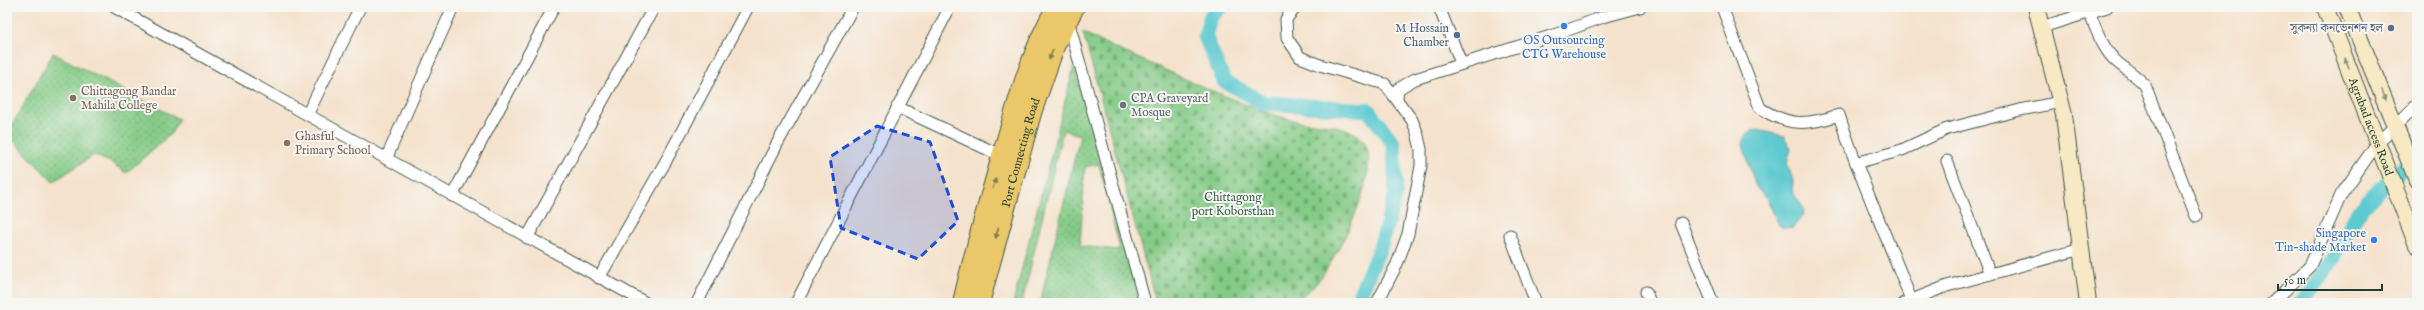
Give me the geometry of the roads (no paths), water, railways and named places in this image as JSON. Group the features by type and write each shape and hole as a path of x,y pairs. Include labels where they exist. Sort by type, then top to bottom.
{"highway":[{"name":"Port Connecting Road","path":"963,303 983,222 1032,62 1066,11"},
{"name":"Port Connecting Road","path":"980,303 1031,113 1066,11"}],"main road":[{"path":"2036,7 2061,102 2088,303"},
{"name":"Agrabad access Road","path":"2325,7 2417,245"},
{"name":"Agrabad access Road","path":"2347,7 2399,131 2417,180"}],"street":[{"path":"114,7 308,113 386,159 646,303"},
{"path":"308,113 360,7"},
{"path":"386,159 453,7"},
{"path":"452,196 554,7"},
{"path":"527,238 654,7"},
{"path":"599,278 667,159 748,7"},
{"path":"696,303 777,144 853,7"},
{"path":"796,303 950,7"},
{"path":"1296,7 1286,19 1287,38 1300,57 1320,65 1385,84 1397,98 1412,120 1421,149 1421,166 1408,234 1397,264 1377,303"},
{"path":"1440,7 1461,63"},
{"path":"1397,98 1398,89 1405,83 1461,63 1557,34 1602,12 1640,7"},
{"path":"1722,7 1760,108 1785,121 1802,124 1839,114 1856,163 1888,238 1907,302 1990,274 2081,249"},
{"path":"2042,27 2107,7"},
{"path":"1066,11 1145,303"},
{"path":"2089,12 2109,52 2118,63 2135,73 2145,85 2196,216"},
{"path":"1856,163 1902,150 1948,129 2020,110 2061,102"},
{"path":"2272,303 2310,266 2341,195 2380,147 2399,131 2417,105"},
{"path":"897,108 1002,156"},
{"path":"1947,160 1990,274"},
{"path":"1681,223 1713,303"},
{"path":"1510,235 1536,303"},
{"path":"1646,292 1650,303"}],"water":[{"path":"1753,129 1784,136 1791,149 1787,162 1793,181 1792,191 1804,209 1803,216 1793,227 1784,228 1779,225 1767,199 1756,187 1743,145 1743,140"}],"waterway":[{"path":"1221,7 1211,16 1205,36 1224,81 1264,103 1368,110 1394,144 1396,193 1380,248 1356,303"},
{"path":"2302,303 2333,259 2358,212 2382,187 2417,155"}],"place":[{"name":"OS Outsourcing CTG Warehouse","path":"1564,26"},
{"name":"সুকন্যা কনভেনশন হল","path":"2391,28"},
{"name":"M Hossain Chamber","path":"1457,35"},
{"name":"Chittagong Bandar Mahila College","path":"73,98"},
{"name":"CPA Graveyard Mosque","path":"1123,105"},
{"name":"Ghasful Primary School","path":"287,143"},
{"name":"Singapore Tin-shade Market","path":"2374,240"}],"park label":[{"name":"Chittagong port Koborsthan","path":"1233,204"}]}
